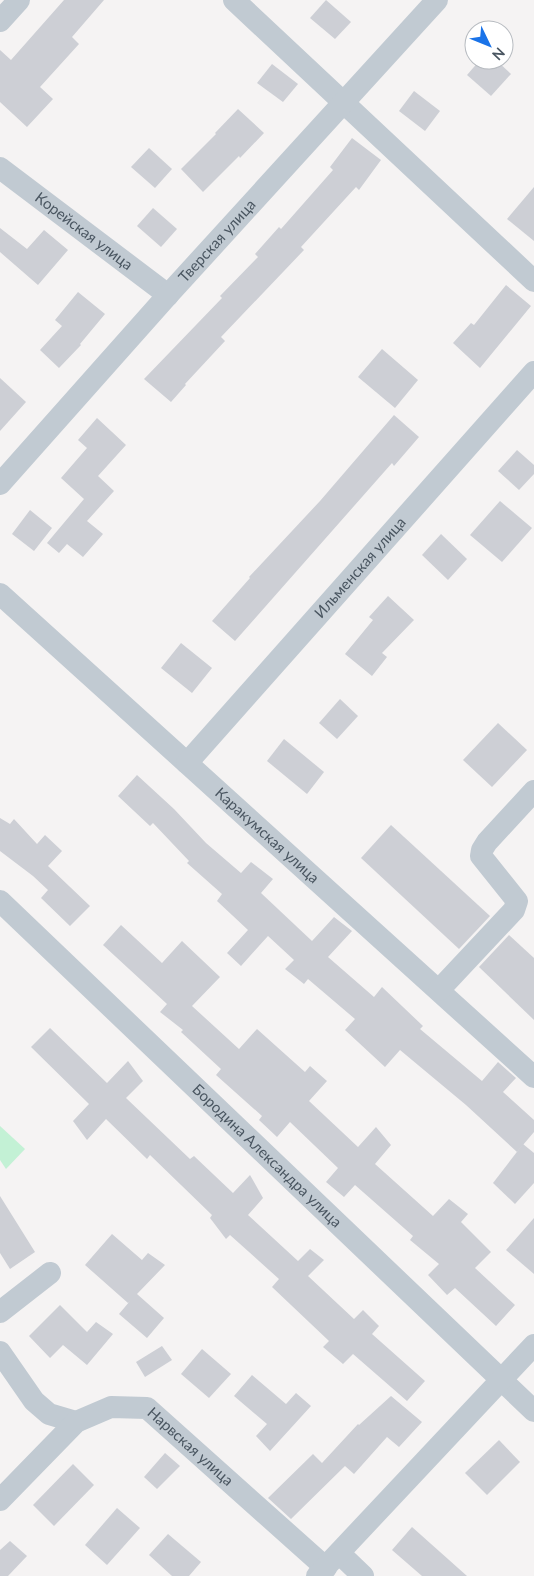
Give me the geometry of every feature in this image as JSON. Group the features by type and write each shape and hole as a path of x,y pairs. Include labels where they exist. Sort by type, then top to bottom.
{"street":[{"path":"0,21 19,0"},
{"path":"234,0 534,281"},
{"name":"Тверская улица","path":"0,484 168,295 437,0"},
{"name":"Корейская улица","path":"0,168 168,295"},
{"name":"Ильменская улица","path":"187,763 534,372"},
{"name":"Каракумская улица","path":"0,594 534,1076"},
{"path":"439,990 514,910 517,902 482,856 482,850 487,842 534,791"},
{"name":"Бородина Александра улица","path":"0,901 534,1411"},
{"path":"0,1312 50,1273"},
{"path":"327,1565 534,1345"},
{"path":"0,1352 34,1401 48,1414 76,1422"},
{"name":"Нарвская улица","path":"0,1500 76,1422 111,1407 147,1408 327,1565 363,1576"}],"green space":[{"path":"0,1126 25,1149 6,1169 0,1160"}],"building":[{"path":"64,0 104,0 72,37 79,44 40,87 53,99 27,127 0,102 0,50 11,60"},
{"path":"326,0 351,22 335,39 310,18"},
{"path":"272,64 298,84 283,102 257,83"},
{"path":"471,70 507,70 511,74 491,96 467,75"},
{"path":"414,91 440,111 425,131 399,111"},
{"path":"238,109 264,133 203,192 181,169"},
{"path":"352,138 381,160 359,190 356,187 301,247 304,250 221,337 225,341 171,402 144,379 222,298 220,296 258,257 255,254 279,227 281,229 333,170 330,167"},
{"path":"149,148 172,169 155,188 131,167"},
{"path":"534,187 534,241 507,219"},
{"path":"153,208 177,229 161,247 137,226"},
{"path":"0,228 27,249 44,230 68,250 38,285 0,252"},
{"path":"506,285 531,306 480,368 453,343 471,323 474,325"},
{"path":"78,292 105,314 81,345 59,368 40,350 62,326 55,320"},
{"path":"382,349 418,380 395,408 358,377"},
{"path":"0,378 26,402 0,431"},
{"path":"394,415 419,437 394,466 392,463 235,641 212,621"},
{"path":"97,418 126,445 98,476 114,491 87,521 103,534 83,557 67,544 59,553 47,543 84,499 61,478 87,448 78,440"},
{"path":"517,450 534,465 534,474 519,490 498,471"},
{"path":"500,501 532,528 502,562 470,535"},
{"path":"30,510 52,528 34,551 12,534"},
{"path":"441,534 467,559 448,580 422,555"},
{"path":"388,596 414,620 382,653 387,657 372,676 345,654 373,620 369,617"},
{"path":"181,643 212,668 192,693 161,668"},
{"path":"340,699 358,716 337,739 319,723"},
{"path":"498,723 527,750 492,787 463,760"},
{"path":"284,739 324,772 307,794 267,761"},
{"path":"137,775 174,809 206,843 241,873 251,862 273,879 261,893 312,941 334,917 352,931 328,957 374,997 382,987 423,1026 420,1029 482,1081 498,1062 516,1078 503,1092 534,1120 534,1132 517,1152 466,1105 400,1050 385,1067 345,1030 355,1019 308,979 304,984 285,969 294,960 268,936 241,966 227,953 248,930 217,901 222,894 187,863 189,861 153,823 150,826 118,796"},
{"path":"0,818 10,824 14,819 37,844 45,835 62,851 48,866 90,906 70,926 41,898 48,890 0,851"},
{"path":"391,825 490,916 459,949 361,858"},
{"path":"121,925 162,963 182,941 220,977 192,1006 239,1049 257,1029 305,1072 310,1066 327,1081 309,1101 358,1147 376,1127 391,1145 375,1164 433,1216 449,1199 468,1214 461,1222 491,1252 475,1268 515,1305 496,1326 455,1288 447,1295 428,1275 439,1264 410,1240 413,1236 355,1185 344,1197 326,1182 338,1168 290,1122 277,1137 259,1120 262,1116 216,1075 221,1069 181,1032 183,1030 160,1012 167,1004 103,945"},
{"path":"509,935 534,958 534,1020 479,967"},
{"path":"50,1028 107,1083 128,1061 143,1081 126,1098 190,1159 194,1156 233,1193 250,1175 263,1198 248,1215 298,1261 310,1249 324,1260 308,1276 354,1319 363,1310 379,1326 372,1334 425,1381 407,1401 353,1354 343,1364 323,1347 329,1341 272,1287 279,1279 230,1235 226,1239 210,1218 212,1215 150,1155 147,1159 106,1119 87,1140 73,1121 89,1104 31,1047"},
{"path":"523,1144 534,1153 534,1183 515,1204 493,1183"},
{"path":"0,1196 35,1252 10,1269 0,1253"},
{"path":"534,1218 534,1274 506,1250"},
{"path":"112,1234 142,1260 148,1253 165,1265 137,1294 164,1318 147,1338 119,1314 130,1301 128,1303 85,1265"},
{"path":"60,1305 87,1332 96,1322 113,1334 87,1365 63,1345 50,1358 29,1336"},
{"path":"162,1346 172,1360 145,1377 136,1362"},
{"path":"202,1349 231,1374 209,1398 181,1374"},
{"path":"252,1375 286,1404 296,1393 311,1406 270,1451 256,1436 267,1424 234,1396"},
{"path":"391,1396 422,1422 399,1447 387,1437 354,1474 345,1466 291,1519 268,1498 313,1454 322,1463 358,1424"},
{"path":"499,1440 520,1462 487,1495 465,1473"},
{"path":"165,1453 180,1466 157,1489 144,1477"},
{"path":"73,1464 94,1485 54,1526 33,1505"},
{"path":"117,1508 140,1528 107,1565 85,1545"},
{"path":"412,1527 467,1576 422,1576 392,1550"},
{"path":"168,1534 201,1562 189,1576 172,1576 149,1555"},
{"path":"10,1541 27,1556 8,1576 0,1576 0,1550"}]}
